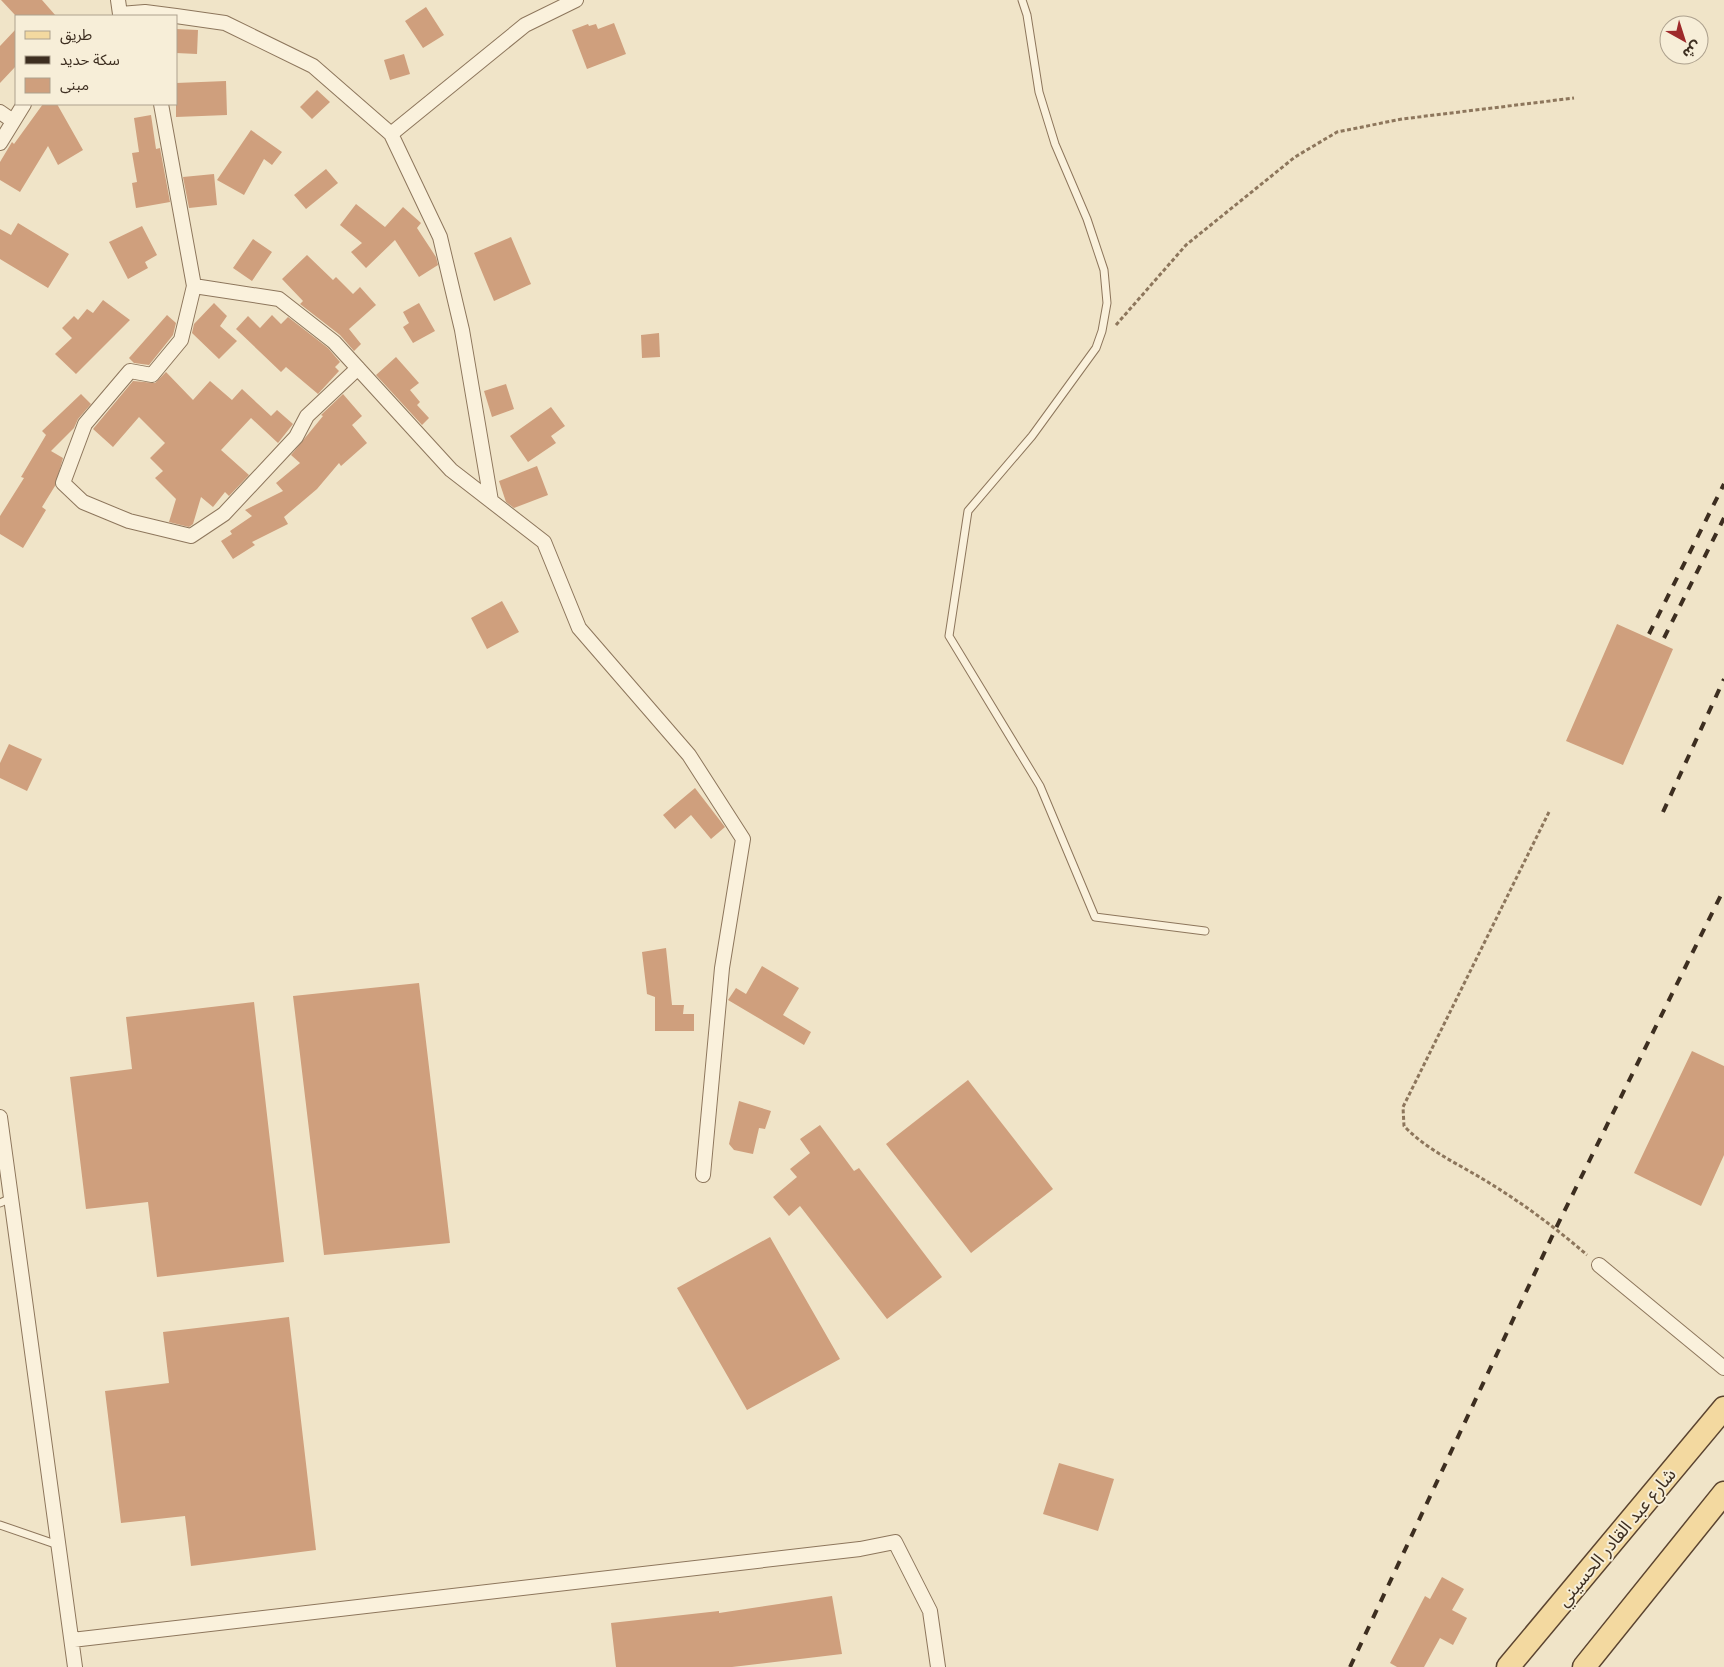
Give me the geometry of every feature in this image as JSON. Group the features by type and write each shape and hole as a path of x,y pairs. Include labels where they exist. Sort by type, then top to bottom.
{"main road":[{"name":"شارع عبد القادر الحسيني","path":"1508,1667 1724,1408"},
{"path":"1584,1667 1724,1493"}],"street":[{"path":"118,0 117,15 160,15"},
{"path":"390,134 525,25 576,0"},
{"path":"178,16 224,23 313,66 390,134 440,238 462,330 491,501"},
{"path":"0,143 23,105"},
{"path":"161,105 194,286 181,340 152,375 130,371 85,424 63,483 83,502 129,521 191,536 224,514 296,437 307,416 358,368"},
{"path":"0,112 13,121"},
{"path":"194,286 279,299 334,342 451,470 544,542 579,628 689,755 743,839 722,968 703,1175"},
{"path":"0,1117 6,1201 75,1667"},
{"path":"1599,1265 1724,1368"},
{"path":"72,1640 860,1549 895,1542 930,1610 938,1667"}],"lane":[{"path":"1022,0 1027,15 1042,101 1056,144 1087,219 1104,270 1107,303 1102,331 1096,348 1032,436 968,512 949,636 1040,786 1095,918 1205,932"},
{"path":"0,1525 58,1545"}],"path":[{"path":"1096,348 1186,245 1295,157 1337,132 1402,118 1574,98"},
{"path":"1549,812 1403,1107 1404,1126 1420,1142 1492,1184 1556,1228 1599,1265"}],"building":[{"path":"1,0 42,0 55,15 15,15"},
{"path":"426,7 444,35 423,48 405,21"},
{"path":"614,23 626,54 587,69 572,30 588,24 589,26 596,24 598,29"},
{"path":"178,29 198,30 197,54 178,53"},
{"path":"15,30 15,67 0,83 0,46"},
{"path":"404,54 410,74 390,80 384,60"},
{"path":"226,81 227,115 176,117 178,83"},
{"path":"317,90 330,102 312,119 300,107"},
{"path":"42,105 58,105 83,150 58,165 48,146 20,192 0,180 0,162 12,142 14,144"},
{"path":"151,115 156,149 160,148 170,202 136,208 132,183 137,182 132,153 139,152 134,118"},
{"path":"251,130 282,152 272,165 264,159 244,195 217,180"},
{"path":"326,169 338,183 306,209 294,195"},
{"path":"214,174 217,205 189,208 183,177"},
{"path":"356,204 385,227 403,207 421,223 417,228 436,257 438,265 419,277 395,240 366,268 351,252 362,243 340,225"},
{"path":"18,223 69,254 48,288 0,259 0,229 11,235"},
{"path":"142,226 157,255 145,262 148,268 128,279 109,242"},
{"path":"511,237 531,284 494,301 474,253"},
{"path":"253,239 272,252 252,281 233,268"},
{"path":"307,255 333,280 336,277 353,294 360,287 376,305 349,329 361,344 354,351 340,335 300,304 303,301 282,279"},
{"path":"103,300 130,320 76,374 55,354 72,338 62,328 74,316 78,320 87,309 93,313"},
{"path":"214,303 227,316 220,326 237,341 219,359 192,333 194,324"},
{"path":"419,303 435,331 413,343 403,327 409,323 403,312"},
{"path":"167,315 176,323 173,335 149,365 134,363 129,358"},
{"path":"272,315 281,324 288,317 328,348 340,362 335,367 339,371 318,394 286,367 281,372 236,329 248,316 260,328"},
{"path":"659,333 660,357 642,358 641,335"},
{"path":"396,357 419,383 410,390 420,402 417,405 429,418 422,425 376,375"},
{"path":"166,372 193,400 210,381 232,400 242,389 271,416 277,410 293,424 278,443 251,418 221,450 249,475 229,496 225,492 213,507 201,497 193,524 189,527 169,522 176,499 155,478 163,471 150,458 165,443 139,417 113,447 93,429 133,381 155,383"},
{"path":"506,384 514,409 492,417 484,391"},
{"path":"81,394 91,404 78,419 74,428 51,451 63,458 55,486 42,507 46,510 23,548 0,534 0,516 24,478 21,477 46,435 42,431"},
{"path":"343,394 362,416 352,425 367,443 341,466 339,463 317,489 284,517 288,524 252,542 255,545 233,559 221,541 232,534 230,531 252,516 245,510 283,491 276,483 300,463 291,455 323,416 321,415"},
{"path":"551,407 565,426 551,436 556,443 528,462 510,436"},
{"path":"537,466 548,495 514,508 506,502 499,481"},
{"path":"502,601 519,632 487,649 471,618"},
{"path":"1617,624 1673,649 1623,765 1566,741"},
{"path":"9,744 42,759 27,791 0,778 0,763"},
{"path":"695,788 725,827 711,839 691,815 675,829 663,815"},
{"path":"666,948 672,1005 684,1005 683,1014 694,1014 694,1031 655,1031 655,997 647,994 642,952"},
{"path":"762,966 799,988 783,1015 811,1032 804,1045 728,1000 736,988 746,994"},
{"path":"419,983 450,1243 324,1255 293,996"},
{"path":"254,1002 284,1262 157,1277 148,1202 86,1209 70,1077 132,1069 126,1017"},
{"path":"1692,1051 1724,1066 1724,1155 1701,1206 1634,1173"},
{"path":"968,1080 1053,1189 971,1253 886,1144"},
{"path":"739,1101 771,1111 765,1129 759,1128 753,1154 734,1150 729,1144"},
{"path":"820,1125 854,1171 859,1168 942,1277 887,1319 800,1206 789,1216 773,1197 797,1177 790,1169 810,1153 800,1139"},
{"path":"770,1237 840,1359 747,1410 677,1288"},
{"path":"289,1317 316,1550 191,1566 185,1516 121,1523 105,1391 169,1383 163,1332"},
{"path":"1059,1463 1114,1479 1098,1531 1043,1514"},
{"path":"1442,1577 1464,1589 1452,1610 1467,1618 1453,1645 1440,1638 1424,1667 1397,1667 1390,1663 1425,1596 1430,1599"},
{"path":"832,1596 842,1654 732,1667 616,1667 611,1623 719,1611 719,1613"}],"railway":[{"path":"1649,634 1724,484"},
{"path":"1664,638 1724,518"},
{"path":"1663,812 1724,679"},
{"path":"1350,1667 1556,1228 1724,889"}]}
